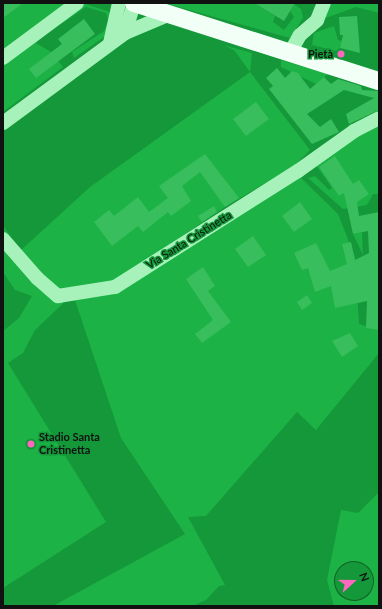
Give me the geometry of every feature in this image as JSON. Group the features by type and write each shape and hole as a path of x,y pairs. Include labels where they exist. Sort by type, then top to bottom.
{"main road":[{"path":"134,3 291,51 379,81"}],"street":[{"path":"3,58 77,3"},
{"path":"110,43 119,3"},
{"path":"125,32 134,3"},
{"path":"291,51 300,35 318,20 324,3"},
{"path":"3,123 125,32 170,14"},
{"name":"Via Santa Cristinetta","path":"3,239 37,278 58,296 115,287 298,171 354,130 379,118"}],"green space":[{"path":"3,3 71,3 3,54"},
{"path":"83,3 110,12 107,35 74,58 72,52 104,31 108,20 106,13 86,7 61,24 58,22"},
{"path":"164,3 254,3 275,16 273,22 284,30 294,17 290,11 294,4 301,9 303,18 290,38"},
{"path":"330,3 379,3 379,13 356,7 323,19"},
{"path":"334,26 338,40 342,41 340,48 336,51 312,45 314,33"},
{"path":"47,33 36,43 51,52 63,67 3,112 3,63"},
{"path":"223,45 252,53 250,72 234,50"},
{"path":"281,60 328,74 316,84 281,67"},
{"path":"250,72 310,150 294,166 225,207 96,294 297,174 338,214 355,257 359,324 379,330 379,353 316,430 297,412 206,516 188,517 225,585 219,586 206,600 193,606 53,606 185,534 121,438 73,294 35,330 23,353 8,363 106,522 3,588 3,331 19,318 32,296 15,290 3,272 3,225 20,251 90,187"},
{"path":"379,121 379,194 373,194 367,205 343,209 308,178 315,176 329,190 332,188 314,162"},
{"path":"362,232 363,255 353,234"},
{"path":"379,492 379,606 334,606 327,580 341,510 358,513"}],"building":[{"path":"3,3 23,3 3,18"},
{"path":"254,3 295,3 284,21"},
{"path":"357,16 360,53 340,48 343,35 340,35 339,17"},
{"path":"84,19 95,34 36,78 29,69 62,44 58,39"},
{"path":"277,68 285,78 292,71 298,73 310,89 324,77 331,84 338,79 361,86 362,90 379,91 379,110 349,124 346,114 374,98 344,90 307,114 320,127 331,119 339,132 312,144 269,89 273,86 266,78"},
{"path":"256,102 269,119 246,136 233,119"},
{"path":"205,154 239,198 225,207 200,172 182,186 191,201 171,216 168,212 143,232 138,226 112,246 94,222 109,210 114,216 138,197 149,212 168,198 159,186"},
{"path":"335,156 353,184 359,180 369,194 357,202 359,216 379,212 379,330 366,328 367,301 335,308 331,286 315,292 308,268 302,270 294,253 316,243 330,271 347,264 342,244 351,242 355,260 369,253 368,231 353,234 344,193 339,196 319,167"},
{"path":"300,202 312,219 294,232 282,216"},
{"path":"214,206 217,212 202,222 198,216"},
{"path":"253,236 266,255 248,267 235,249"},
{"path":"203,267 215,286 208,291 231,322 202,343 195,334 213,320 186,279"},
{"path":"307,295 312,303 302,310 297,302"},
{"path":"350,333 358,346 342,357 332,341"}],"place":[{"name":"Pietà","path":"341,54"},
{"name":"Stadio Santa Cristinetta","path":"31,444"}]}
